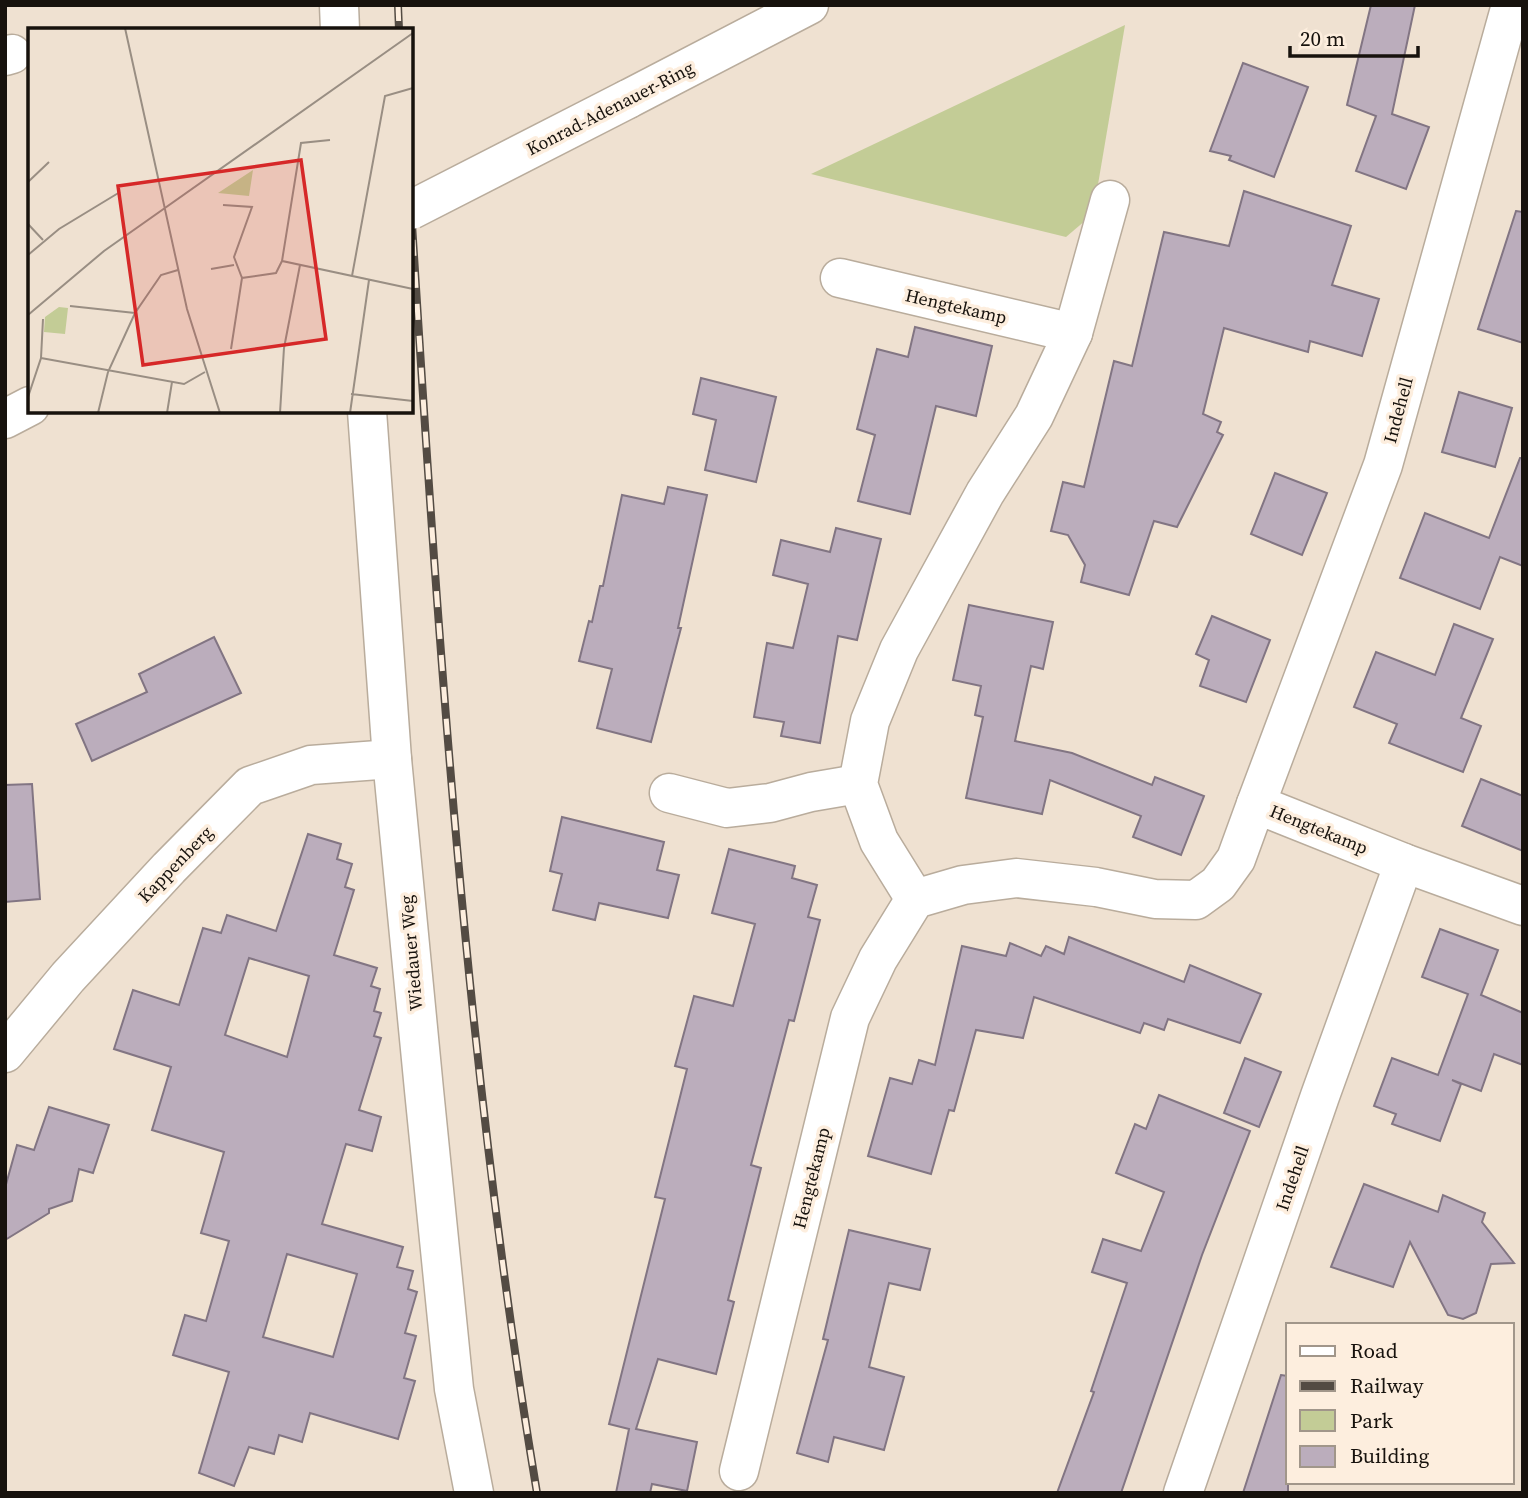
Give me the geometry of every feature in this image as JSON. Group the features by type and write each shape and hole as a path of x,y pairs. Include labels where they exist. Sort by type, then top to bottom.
{"street":[{"path":"339,5 340,28"},
{"name":"Konrad-Adenauer-Ring","path":"413,209 809,5"},
{"name":"Indehell","path":"1255,804 1383,465 1511,5"},
{"path":"915,899 879,841 858,784 870,721 899,650 985,493 1034,416 1073,333 1110,200"},
{"name":"Hengtekamp","path":"840,278 1073,333"},
{"path":"5,419 28,407"},
{"name":"Wiedauer Weg","path":"367,413 392,759 454,1389 474,1493"},
{"name":"Kappenberg","path":"5,1053 77,967 169,867 250,786 311,765 392,759"},
{"path":"669,793 727,808 770,803 858,784"},
{"name":"Hengtekamp","path":"739,1471 850,1018 878,959 915,899 963,884 1016,878 1096,887 1155,899 1195,900 1218,884 1236,859 1255,804 1404,863 1523,906"},
{"name":"Indehell","path":"1183,1493 1320,1096 1404,863"}],"green space":[{"path":"1125,25 1093,214 1066,237 811,174"}],"building":[{"path":"1371,5 1415,5 1392,114 1429,127 1406,189 1356,171 1376,116 1347,105"},
{"path":"1243,63 1308,87 1274,177 1229,160 1231,156 1210,151"},
{"path":"1244,191 1351,226 1332,285 1379,299 1362,356 1310,341 1308,352 1224,328 1203,414 1221,422 1217,432 1223,435 1177,527 1154,521 1129,595 1081,582 1085,565 1068,535 1051,531 1063,482 1084,487 1114,361 1132,366 1164,232 1229,246"},
{"path":"1516,211 1523,212 1523,343 1478,329"},
{"path":"915,327 992,346 976,416 936,406 910,514 858,501 875,435 857,429 877,349 908,357"},
{"path":"701,378 776,397 756,482 705,470 716,420 693,414"},
{"path":"1459,392 1512,408 1495,467 1442,452"},
{"path":"1520,458 1523,458 1523,566 1500,557 1480,609 1400,578 1425,513 1489,538"},
{"path":"1275,473 1327,493 1302,555 1251,534"},
{"path":"668,487 707,495 678,628 681,628 651,742 597,728 612,669 579,661 600,586 603,586 622,495 664,504"},
{"path":"836,528 881,539 857,640 838,636 820,743 781,736 784,722 754,717 767,643 793,648 808,584 773,575 781,540 830,552"},
{"path":"969,605 1053,622 1043,669 1031,666 1015,741 1072,753 1152,785 1155,777 1204,796 1181,855 1133,837 1141,816 1050,780 1042,814 966,798 983,717 975,715 981,686 953,680"},
{"path":"1212,616 1270,640 1246,702 1200,686 1209,660 1196,654"},
{"path":"1454,624 1493,639 1461,718 1481,726 1463,772 1389,743 1397,724 1354,707 1376,652 1435,675"},
{"path":"214,637 241,693 92,761 76,724 147,692 139,674"},
{"path":"1481,779 1523,796 1523,851 1462,826"},
{"path":"32,784 40,899 5,902 5,785"},
{"path":"562,817 664,842 657,870 679,875 668,918 599,903 595,920 553,910 562,874 550,871"},
{"path":"308,834 341,844 337,859 352,864 345,887 354,890 334,955 377,968 371,986 380,989 374,1011 381,1013 374,1036 381,1038 359,1110 381,1117 372,1151 346,1144 322,1224 403,1247 397,1267 413,1271 408,1289 417,1292 405,1333 416,1336 404,1378 415,1381 398,1439 310,1413 302,1442 279,1435 274,1454 249,1447 234,1486 199,1473 229,1372 173,1355 185,1315 206,1321 229,1241 201,1233 224,1152 152,1130 171,1067 114,1049 133,990 179,1005 203,928 221,933 227,915 276,931","holes":["249,958 309,976 287,1057 225,1035","287,1254 357,1274 333,1357 263,1337"]},
{"path":"729,849 795,866 792,878 817,885 808,917 820,920 794,1021 789,1020 751,1165 761,1168 728,1300 734,1302 716,1374 658,1359 636,1429 697,1442 687,1491 652,1484 650,1493 616,1493 629,1429 609,1424 665,1199 655,1197 687,1069 675,1066 694,996 733,1006 755,924 712,913"},
{"path":"1440,929 1498,950 1481,995 1523,1013 1523,1065 1494,1054 1481,1091 1452,1080 1461,1084 1440,1141 1392,1124 1396,1114 1374,1106 1392,1058 1438,1075 1468,994 1422,977"},
{"path":"1069,937 1184,982 1190,965 1261,994 1240,1043 1168,1019 1164,1030 1144,1023 1140,1033 1034,997 1023,1038 976,1030 954,1111 949,1110 931,1174 868,1156 890,1078 912,1084 919,1060 935,1065 962,946 1006,956 1010,943 1041,956 1046,946 1064,954"},
{"path":"1245,1058 1281,1072 1259,1127 1224,1113"},
{"path":"1159,1095 1250,1131 1202,1255 1121,1493 1057,1493 1094,1392 1091,1391 1127,1283 1092,1272 1103,1239 1141,1251 1164,1192 1116,1173 1135,1124 1146,1129"},
{"path":"49,1107 109,1125 93,1173 79,1169 72,1201 49,1209 49,1213 5,1240 5,1188 17,1145 34,1150"},
{"path":"1364,1184 1438,1212 1443,1195 1485,1213 1482,1222 1514,1263 1491,1264 1476,1313 1463,1319 1448,1315 1410,1242 1393,1287 1331,1267"},
{"path":"849,1230 930,1249 920,1290 889,1283 869,1367 904,1377 884,1450 834,1437 828,1462 797,1453 828,1340 823,1339"},
{"path":"1281,1375 1286,1376 1288,1493 1243,1493"}],"railway":[{"path":"398,5 399,28"},
{"path":"413,239 444,691 473,1013 512,1333 537,1493"}]}
